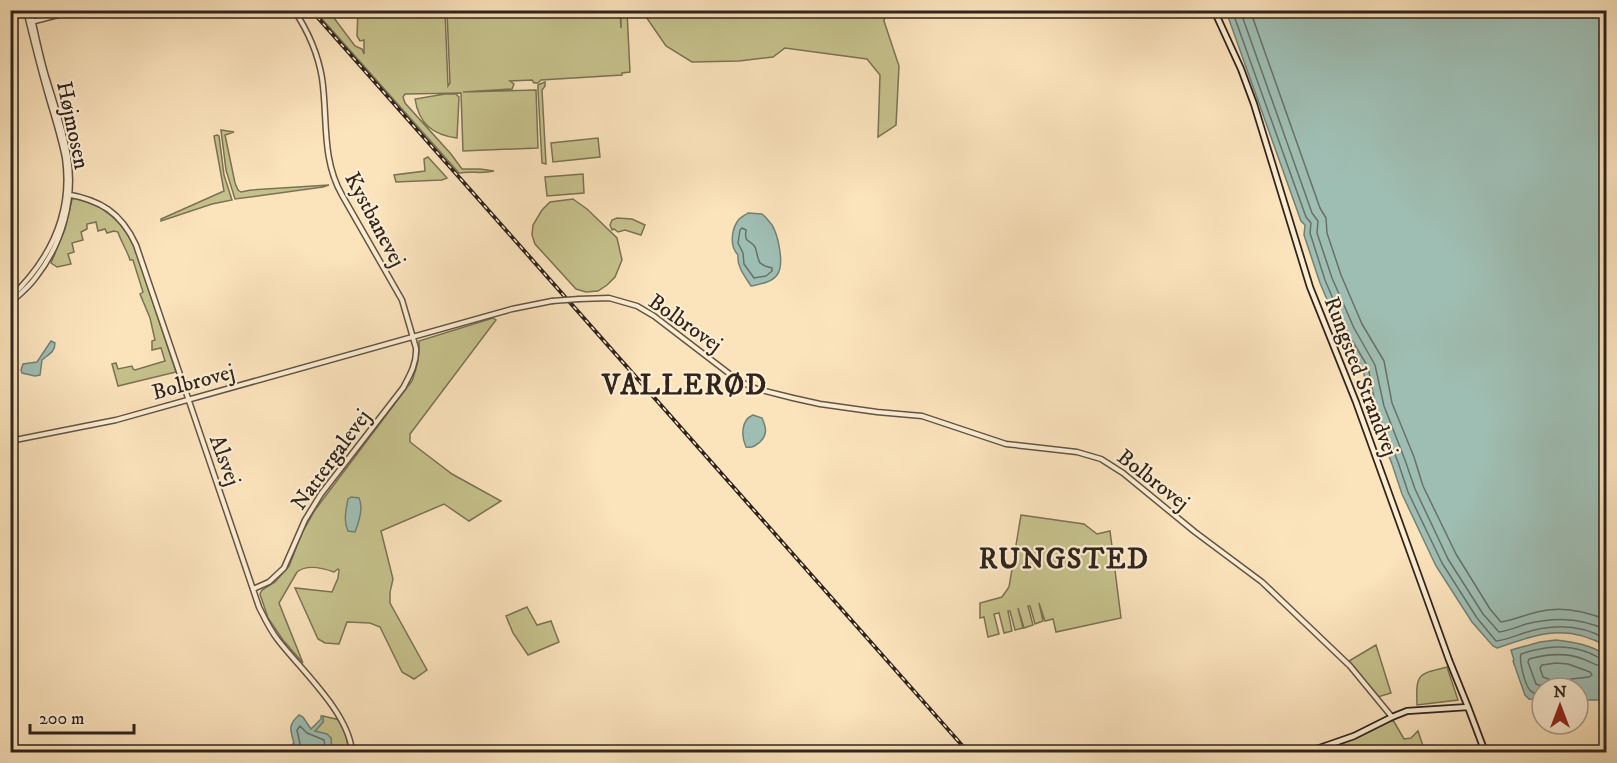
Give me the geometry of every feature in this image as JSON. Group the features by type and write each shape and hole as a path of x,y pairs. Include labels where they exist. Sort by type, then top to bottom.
{"main road":[{"name":"Rungsted Strandvej","path":"1214,10 1254,104 1310,287 1356,402 1485,753"},
{"path":"1308,753 1413,710 1468,707"}],"street":[{"name":"Højmosen","path":"10,303 36,277 55,247 63,226 67,194 62,144 38,61 28,10"},
{"path":"31,22 77,10"},
{"name":"Kystbanevej","path":"294,10 307,33 318,62 323,91 327,151 339,191 402,300 413,337"},
{"name":"Højmosen","path":"10,298 34,274 51,246 67,194"},
{"name":"Alsvej","path":"67,194 87,198 104,206 120,218 132,235 259,607 272,632 341,718 350,738 352,753"},
{"name":"Bolbrovej","path":"10,441 116,420 512,309 552,301 617,299 645,310 731,375 757,389 820,404 922,416 1006,444 1077,452 1101,459 1123,473 1195,532 1262,582 1350,666 1392,717"},
{"name":"Nattergalevej","path":"253,589 269,582 284,567 305,520 321,494 402,388 416,358 413,337"}],"shaded area":[{"path":"317,11 325,11 334,18 364,54 364,40 360,41 357,36 358,11 445,11 448,86 450,83 447,11 620,11 621,28 621,11 627,11 630,72 622,73 622,75 541,80 538,83 532,80 510,81 514,84 512,89 463,92 536,90 538,148 463,151 461,93 405,94 403,97 405,103 462,169 494,171 459,173"},
{"path":"642,11 886,11 884,21 899,66 896,125 878,137 880,75 867,59 785,48 773,57 739,61 692,62 666,46"},
{"path":"545,82 542,90 546,164 542,163 538,90 538,85"},
{"path":"456,94 459,97 457,138 441,134 428,127 417,108 415,99"},
{"path":"221,130 234,132 225,135 235,183 241,192 329,185 235,199 226,170"},
{"path":"217,135 224,175 232,200 212,204 161,221 161,219 224,191 214,136"},
{"path":"598,138 600,157 553,162 551,143"},
{"path":"428,157 447,178 396,182 394,175 425,171 424,159"},
{"path":"583,174 584,193 547,196 545,177"},
{"path":"76,198 104,210 125,230 135,248 176,372 118,386 112,364 116,363 118,369 132,366 135,370 165,361 161,348 152,350 152,341 155,340 150,318 140,294 143,292 133,260 130,260 118,232 107,233 105,229 98,231 96,222 87,224 87,229 81,232 83,240 72,243 74,252 68,254 71,264 57,267 51,263 65,229 72,199"},
{"path":"573,199 587,209 617,238 622,260 615,277 598,291 586,292 576,289 535,244 532,235 533,225 550,202"},
{"path":"632,219 645,225 641,235 625,230 618,232 612,230 610,225 612,220"},
{"path":"493,318 496,320 410,434 410,442 452,474 501,501 469,521 444,504 381,531 393,579 390,603 427,670 414,679 402,672 380,627 370,623 347,622 339,644 325,643 318,639 295,588 332,592 338,578 338,569 334,572 305,568 297,572 279,603 303,663 268,618 260,594 262,590 275,582 289,566 302,533 315,510 412,381 418,361 419,341"},
{"path":"1021,515 1084,524 1097,534 1110,531 1121,618 1056,632 1053,619 1045,621 1039,603 1043,621 1035,624 1030,606 1028,606 1033,625 1024,628 1018,608 1023,628 1015,630 1010,611 1008,611 1012,631 1004,633 999,613 994,614 999,634 988,637 984,617 980,618 980,603 1002,597 1009,587"},
{"path":"527,607 537,625 551,621 559,642 528,655 513,633 506,616"},
{"path":"1376,645 1391,693 1378,697 1349,661"},
{"path":"1447,667 1458,700 1417,705 1417,687 1420,677"},
{"path":"323,716 340,720 345,730 349,752 332,752 331,738 315,731 323,722"},
{"path":"1393,720 1404,739 1411,738 1418,731 1423,752 1317,752 1339,745"}],"water":[{"path":"1226,11 1606,11 1606,646 1578,635 1552,633 1497,648 1472,622 1436,566 1402,494 1371,410 1363,369 1342,335 1320,283 1304,235 1305,225 1301,221"},
{"path":"748,213 762,214 772,225 781,257 775,278 751,286 740,267 732,239 737,222"},
{"path":"51,341 55,343 54,349 42,360 40,375 22,373 23,364 37,362"},
{"path":"753,415 762,418 765,433 757,445 746,447 743,438 744,424"},
{"path":"359,498 361,506 355,532 348,531 345,515 348,499"},
{"path":"1556,640 1582,644 1606,655 1606,700 1590,700 1590,676 1530,676 1529,699 1525,695 1511,650"},
{"path":"299,715 311,729 323,716 323,722 315,731 327,734 331,738 332,752 284,752 294,743 291,727"}],"railway":[{"path":"311,10 968,752"}],"district":[{"name":"VALLERØD","path":"685,384"},
{"name":"RUNGSTED","path":"1064,558"}]}
